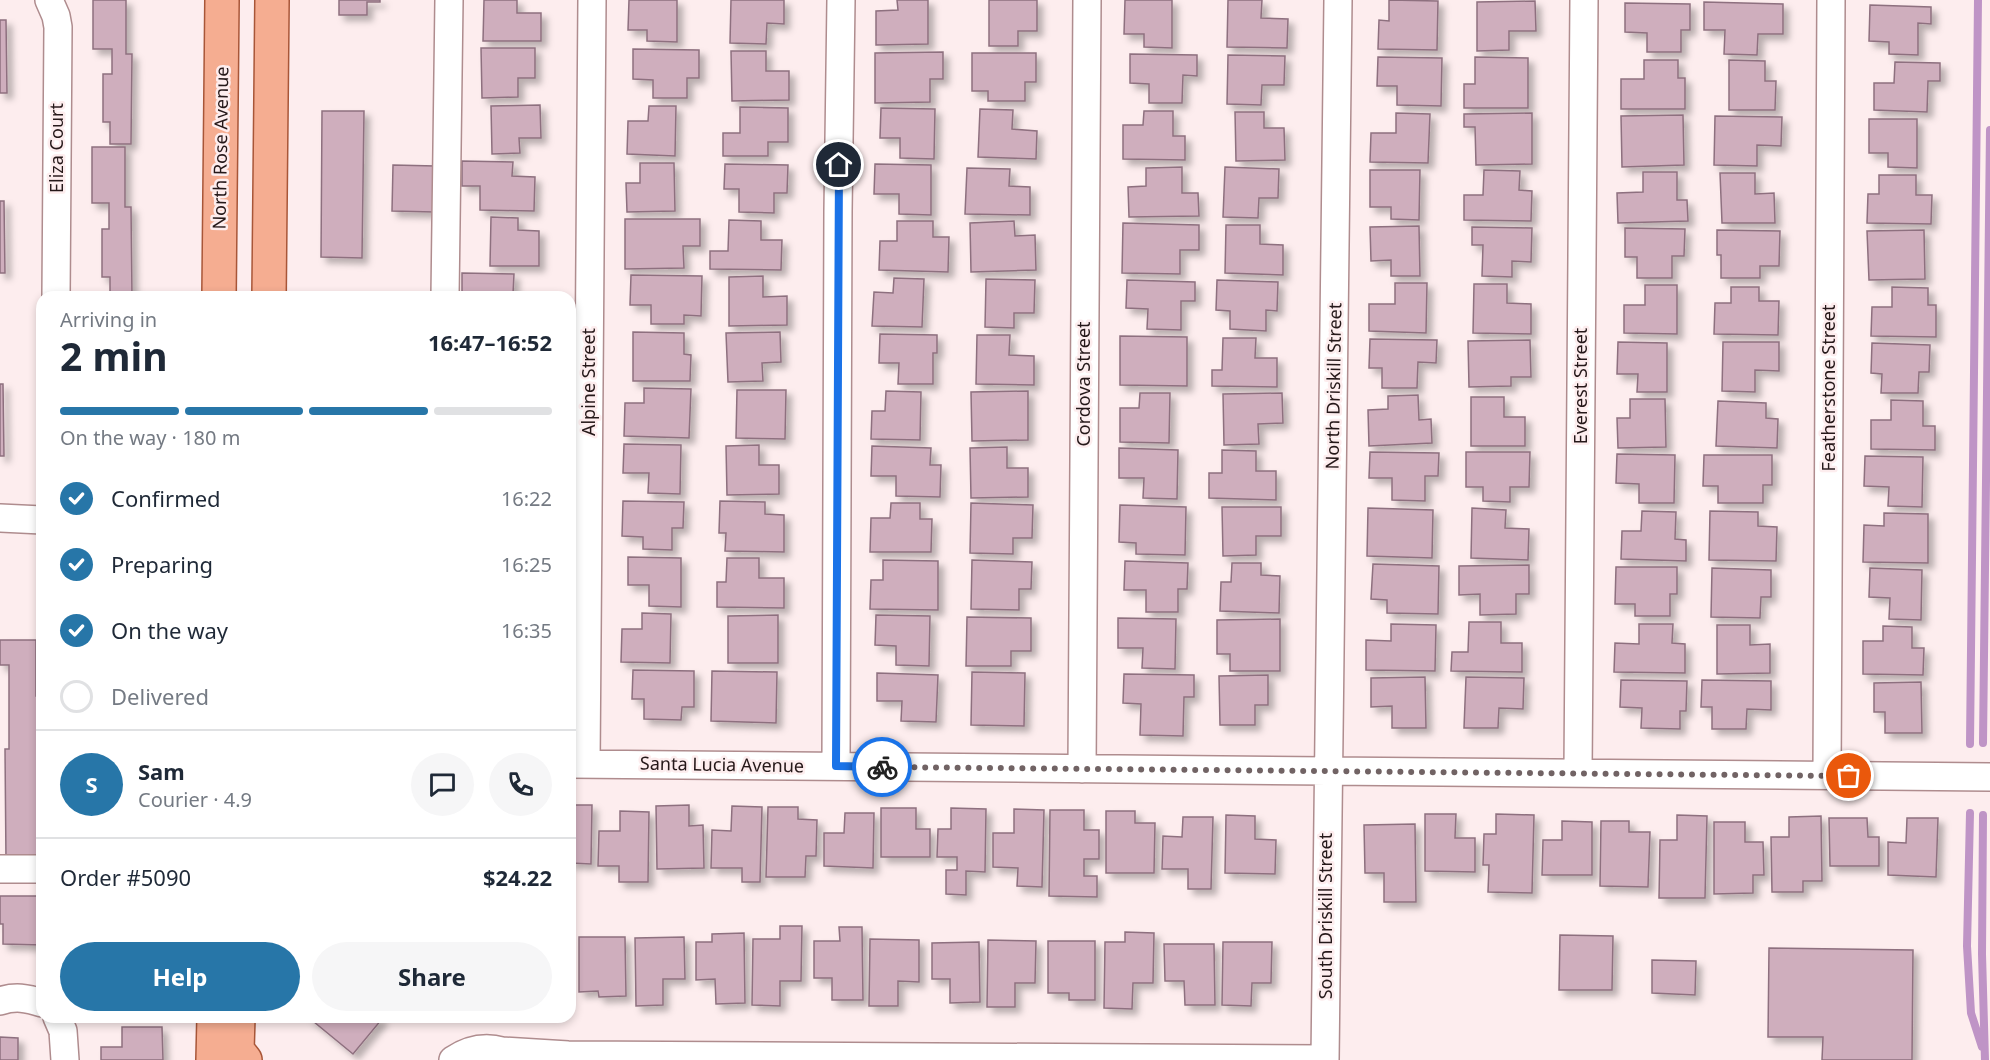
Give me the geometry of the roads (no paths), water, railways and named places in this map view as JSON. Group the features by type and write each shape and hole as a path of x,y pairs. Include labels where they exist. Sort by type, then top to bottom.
{"main road":[{"name":"North Rose Avenue","path":"219,291 222,0"},
{"path":"269,291 272,0"},
{"path":"213,1060 214,1023"},
{"path":"238,1023 237,1050 245,1060"},
{"path":"257,1060 258,1023"}],"street":[{"name":"Eliza Court","path":"49,0 58,27 56,291"},
{"path":"445,291 449,0"},
{"name":"Alpine Street","path":"578,764 592,0"},
{"path":"836,766 841,0"},
{"name":"Cordova Street","path":"1082,769 1088,0"},
{"name":"North Driskill Street","path":"1328,771 1338,0"},
{"name":"Everest Street","path":"1578,772 1584,0"},
{"name":"Featherstone Street","path":"1827,775 1831,0"},
{"path":"0,519 36,519"},
{"name":"Santa Lucia Avenue","path":"578,764 1990,777"},
{"name":"South Driskill Street","path":"1325,1060 1328,771"},
{"path":"0,869 36,869"},
{"path":"0,1001 11,998 28,998 36,1001"},
{"path":"60,1023 63,1031 65,1060"},
{"path":"453,1060 475,1050 492,1049 568,1055 1325,1060"}],"waterway":[{"path":"1970,744 1978,0"},
{"path":"1983,743 1990,130"},
{"path":"1970,813 1967,946 1971,1013 1982,1047"},
{"path":"1983,815 1982,954 1985,1060"}]}
